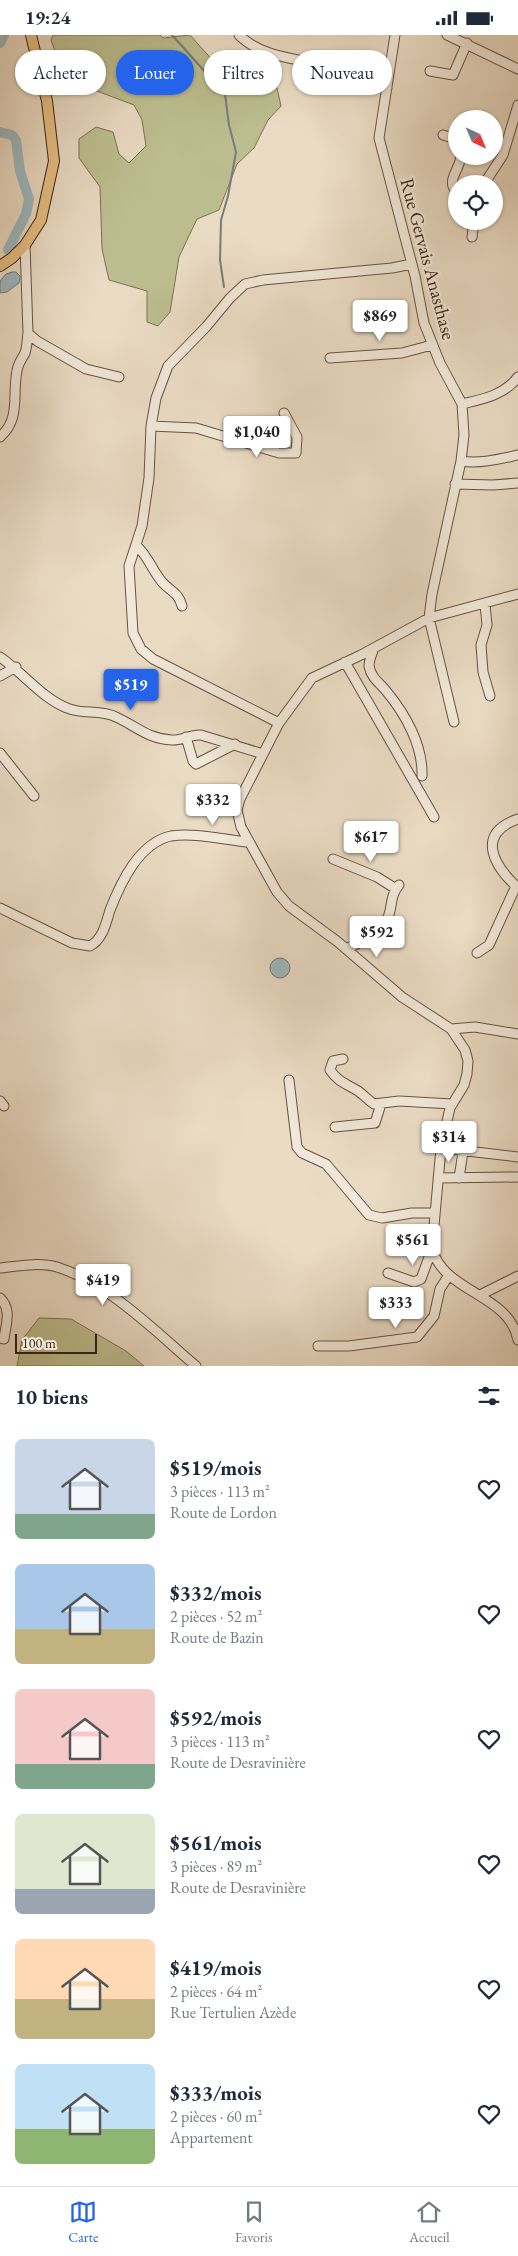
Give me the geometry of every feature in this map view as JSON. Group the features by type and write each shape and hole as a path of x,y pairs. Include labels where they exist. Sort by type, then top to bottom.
{"main road":[{"path":"0,265 12,258 25,245 40,220 54,161 47,101 31,35"}],"street":[{"path":"239,35 255,49 292,58"},
{"name":"Rue Gervais Anasthase","path":"392,55 395,35"},
{"path":"447,35 518,69"},
{"path":"430,71 453,75 466,43"},
{"name":"Rue Gervais Anasthase","path":"386,95 379,138 412,264 424,323 432,345 462,404 464,435 461,461 432,594 429,619 454,722"},
{"path":"490,175 503,155 518,105"},
{"path":"443,135 448,137"},
{"path":"472,237 473,230"},
{"path":"0,437 5,433 15,413 18,364 27,347 25,245"},
{"path":"279,723 153,659 141,649 133,633 129,566 142,526 149,478 151,425 156,398 168,366 245,284 264,280 392,268 412,264"},
{"path":"28,333 37,341 86,369 119,377"},
{"path":"330,358 402,353 432,345"},
{"path":"462,404 493,396 511,387 518,377"},
{"path":"151,425 196,428 279,453 296,453 297,437 284,413"},
{"path":"461,461 470,463 518,455"},
{"path":"455,484 493,485 518,483"},
{"path":"136,545 145,554 161,581 179,597 182,606"},
{"path":"388,1273 414,1282 421,1279 432,1249 434,1213 445,1121 452,1104 464,1085 468,1061 459,1038 451,1029 402,997 346,949 289,906 278,892 248,842 241,827 237,810 240,799 279,723 312,678 429,619 518,594"},
{"path":"485,604 487,625 481,645 483,672 490,696"},
{"path":"374,647 369,662 370,670 374,678 393,699 405,719 420,754 422,777"},
{"path":"0,657 16,667 52,700 68,709 113,715 156,739 174,741 202,735 262,754"},
{"path":"345,662 434,817"},
{"path":"0,676 16,667"},
{"path":"186,737 193,761 196,764 235,744"},
{"path":"0,753 34,796"},
{"path":"477,953 489,945 517,887 498,867 494,845 498,829 518,819"},
{"path":"233,840 241,827"},
{"path":"0,908 72,943 90,946 101,937 126,877 142,852 153,844 177,836 248,842"},
{"path":"332,859 397,887 389,917 381,930 346,949"},
{"path":"451,1029 475,1027 518,1034"},
{"path":"343,1059 333,1061 330,1069 333,1074 345,1085 357,1090 374,1104 399,1101 452,1104"},
{"path":"289,1080 297,1147 302,1153 326,1164 369,1215 382,1218 412,1213 434,1213"},
{"path":"335,1127 375,1123 381,1104"},
{"path":"441,1148 518,1157"},
{"path":"459,1178 463,1152"},
{"path":"438,1179 518,1177"},
{"path":"432,1249 434,1257 449,1275 480,1295 511,1319 518,1340"},
{"path":"0,1268 35,1265 56,1267 85,1279 131,1310 196,1366"},
{"path":"318,1346 349,1346 417,1337 434,1316 440,1289 449,1275"},
{"path":"480,1295 518,1276"},
{"path":"0,1299 6,1304 9,1311 3,1326 4,1339 0,1339"}],"green space":[{"path":"53,35 160,35 163,38 190,35 204,51 204,95 279,95 281,106 268,120 254,148 237,164 219,210 197,219 179,257 170,312 158,326 147,322 147,291 109,280 102,249 100,187 79,158 79,139 96,127 113,132 119,154 129,163 146,146 142,120 134,105 106,94 106,50 55,50 51,40"},
{"path":"39,1318 71,1319 126,1351 144,1366 17,1366 22,1340"}],"water":[{"path":"16,272 20,276 19,283 7,292 0,293 0,281 6,274"},
{"path":"280,958 287,961 290,968 287,975 280,978 273,975 270,968 273,961"}],"waterway":[{"path":"0,43 4,35"},
{"path":"172,35 225,94 229,125 236,152 228,196 221,220 220,260 224,287"},
{"path":"0,132 12,135 16,140 20,171 29,199 26,214 8,250"}]}
